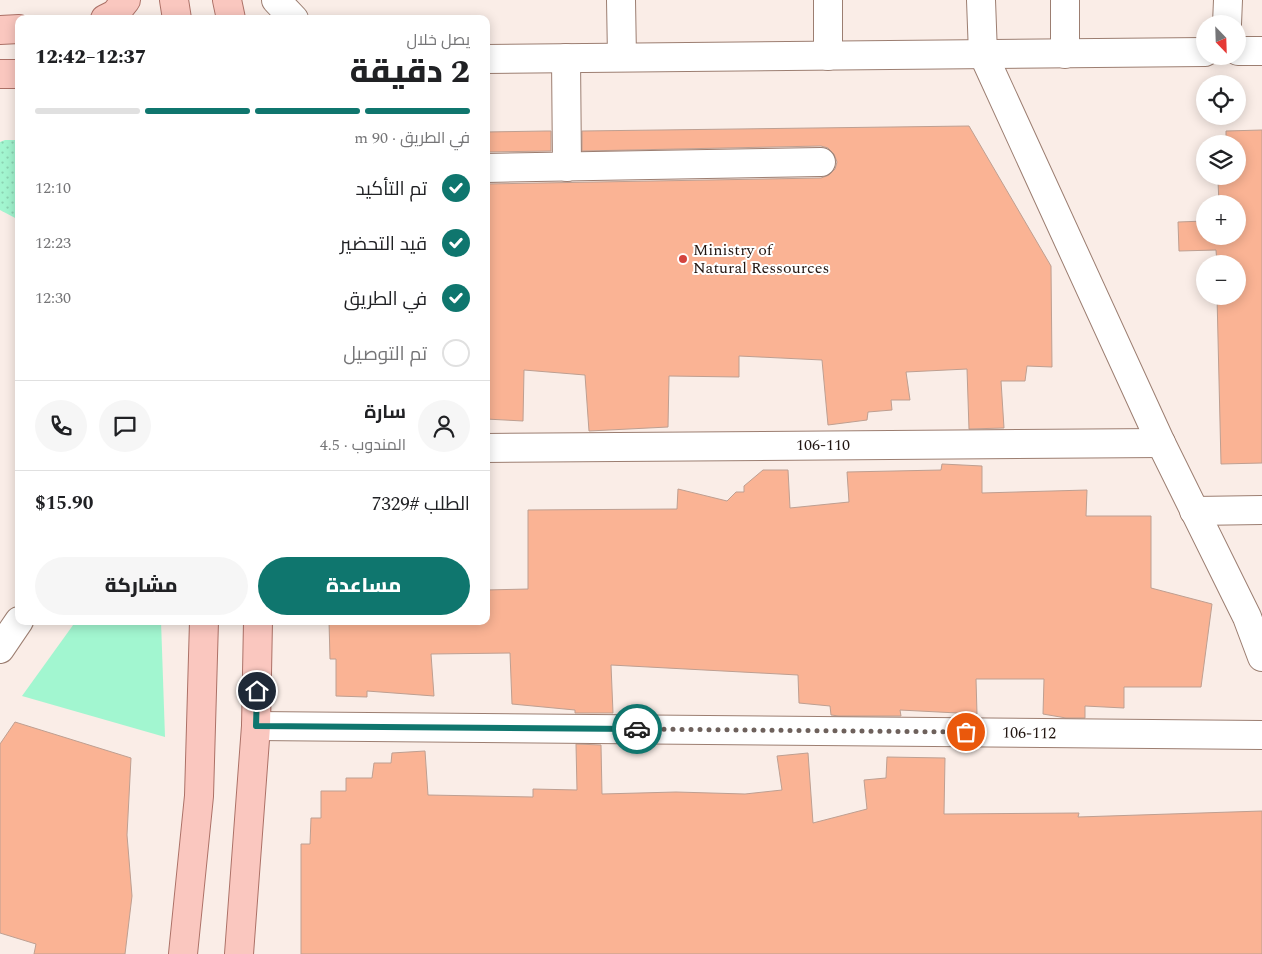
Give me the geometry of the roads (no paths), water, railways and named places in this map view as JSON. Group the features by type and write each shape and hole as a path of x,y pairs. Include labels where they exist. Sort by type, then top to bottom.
{"main road":[{"path":"113,15 126,0"},
{"path":"174,0 176,15"},
{"path":"227,0 230,15"},
{"path":"0,30 15,29"},
{"path":"0,74 15,74"},
{"path":"183,954 199,796 204,625"},
{"path":"239,954 256,726 258,625"}],"street":[{"path":"276,0 290,15"},
{"path":"621,0 622,58"},
{"path":"828,0 828,56"},
{"path":"981,0 983,54 1160,443 1194,511 1254,620 1262,657"},
{"path":"1065,54 1066,0"},
{"path":"1227,15 1228,0"},
{"path":"1246,51 1262,51"},
{"path":"490,59 1196,52"},
{"path":"566,58 567,167"},
{"path":"490,168 821,162"},
{"name":"106-110","path":"490,448 1160,443"},
{"path":"1194,511 1262,510"},
{"path":"0,649 16,625"},
{"name":"106-112","path":"256,726 1262,735"}],"place":[{"name":"Ministry of Natural Ressources","path":"683,259"}]}
